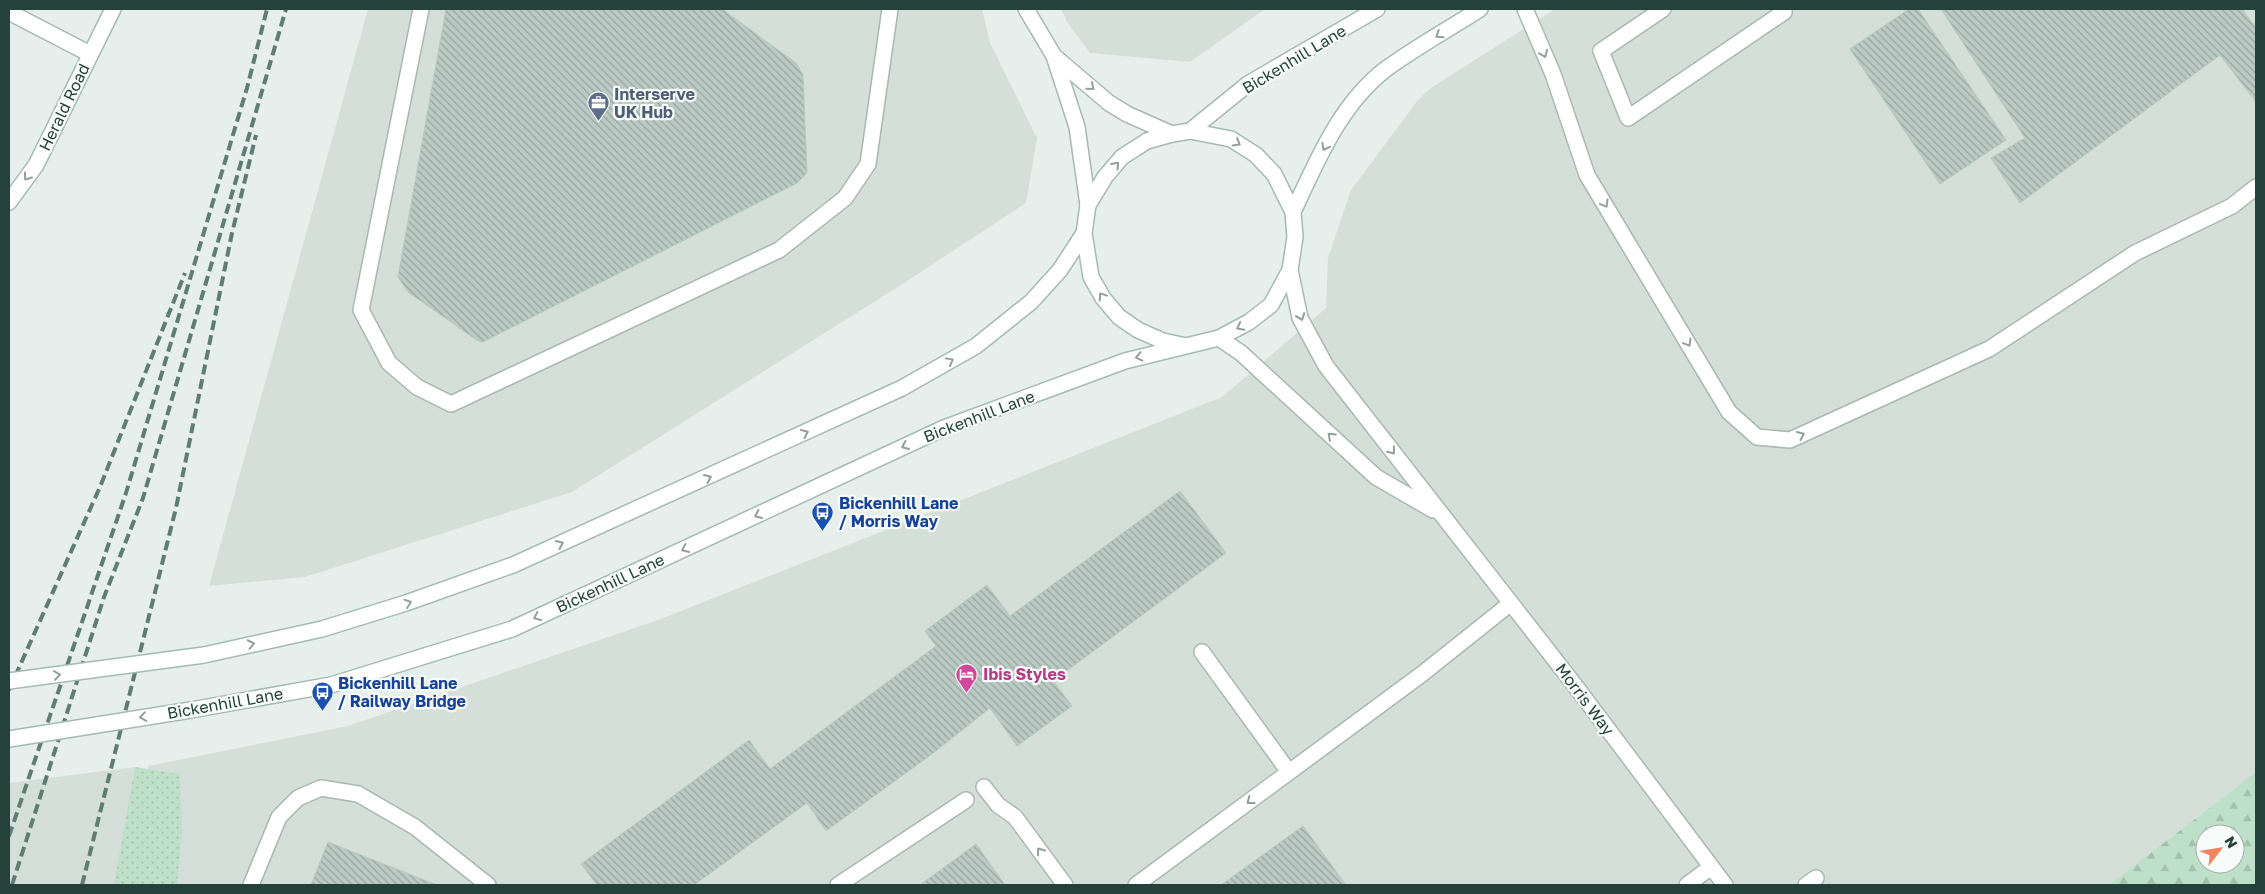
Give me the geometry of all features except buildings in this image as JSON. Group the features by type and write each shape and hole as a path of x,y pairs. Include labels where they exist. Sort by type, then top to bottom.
{"main road":[{"name":"Herald Road","path":"9,202 36,165 113,9"},
{"path":"422,9 361,310 389,363 417,387 451,404 779,250 845,198 868,164 890,9"},
{"path":"1026,9 1054,56 1077,127 1088,204 1084,232 1091,277 1102,298 1119,317 1138,330 1163,341 1186,346"},
{"name":"Bickenhill Lane","path":"1190,131 1248,84 1377,9"},
{"path":"1293,212 1336,125 1351,104 1386,70 1480,9"},
{"path":"1526,9 1553,74 1588,174 1729,412 1757,437 1790,440 1989,349 2135,253 2232,206 2256,187"},
{"path":"1663,9 1601,51 1628,118 1784,12 1784,9"},
{"path":"9,12 90,54"},
{"path":"1054,56 1109,103 1172,134"},
{"path":"1088,204 1105,177 1122,157 1147,141 1190,131 1231,139 1256,155 1274,174 1293,212 1295,237 1290,270"},
{"path":"9,681 204,655 322,629 406,603 513,565 902,388 976,346 1032,302 1060,270 1084,232"},
{"name":"Bickenhill Lane","path":"9,739 192,710 330,685 512,629 944,428 1125,361 1219,338 1249,322 1271,305 1290,270"},
{"name":"Morris Way","path":"1290,270 1300,318 1326,366 1725,885"},
{"path":"1219,338 1242,354 1376,477 1441,514"},
{"path":"1136,885 1422,674 1510,603"},
{"path":"1202,652 1289,772"},
{"path":"984,787 998,805 1015,817 1066,885"},
{"path":"251,885 279,817 298,798 321,788 358,794 415,827 488,885"},
{"path":"838,885 966,800"},
{"path":"1687,885 1711,867"}],"shaded area":[{"path":"368,9 982,9 990,43 1037,138 1026,203 904,283 572,492 305,577 209,586"},
{"path":"1061,9 1265,9 1190,62 1090,53 1067,22"},
{"path":"1555,9 2256,9 2256,772 2109,885 162,885 148,766 348,726 658,620 1222,397 1326,308 1328,258 1351,190 1418,100 1431,88"},
{"path":"135,767 122,885 9,885 9,783"}],"green space":[{"path":"135,767 180,774 182,833 177,885 114,885"},
{"path":"2256,772 2256,885 2109,885"}],"railway":[{"path":"9,836 126,493 247,88 267,9"},
{"path":"12,885 104,597 143,498 286,9"},
{"path":"82,885 176,508 232,233 256,135"},
{"path":"9,690 100,487 185,273"}],"place":[{"name":"Interserve UK Hub","path":"598,122"},
{"name":"Bickenhill Lane / Morris Way","path":"823,531"},
{"name":"Ibis Styles","path":"967,693"},
{"name":"Bickenhill Lane / Railway Bridge","path":"322,711"}]}
